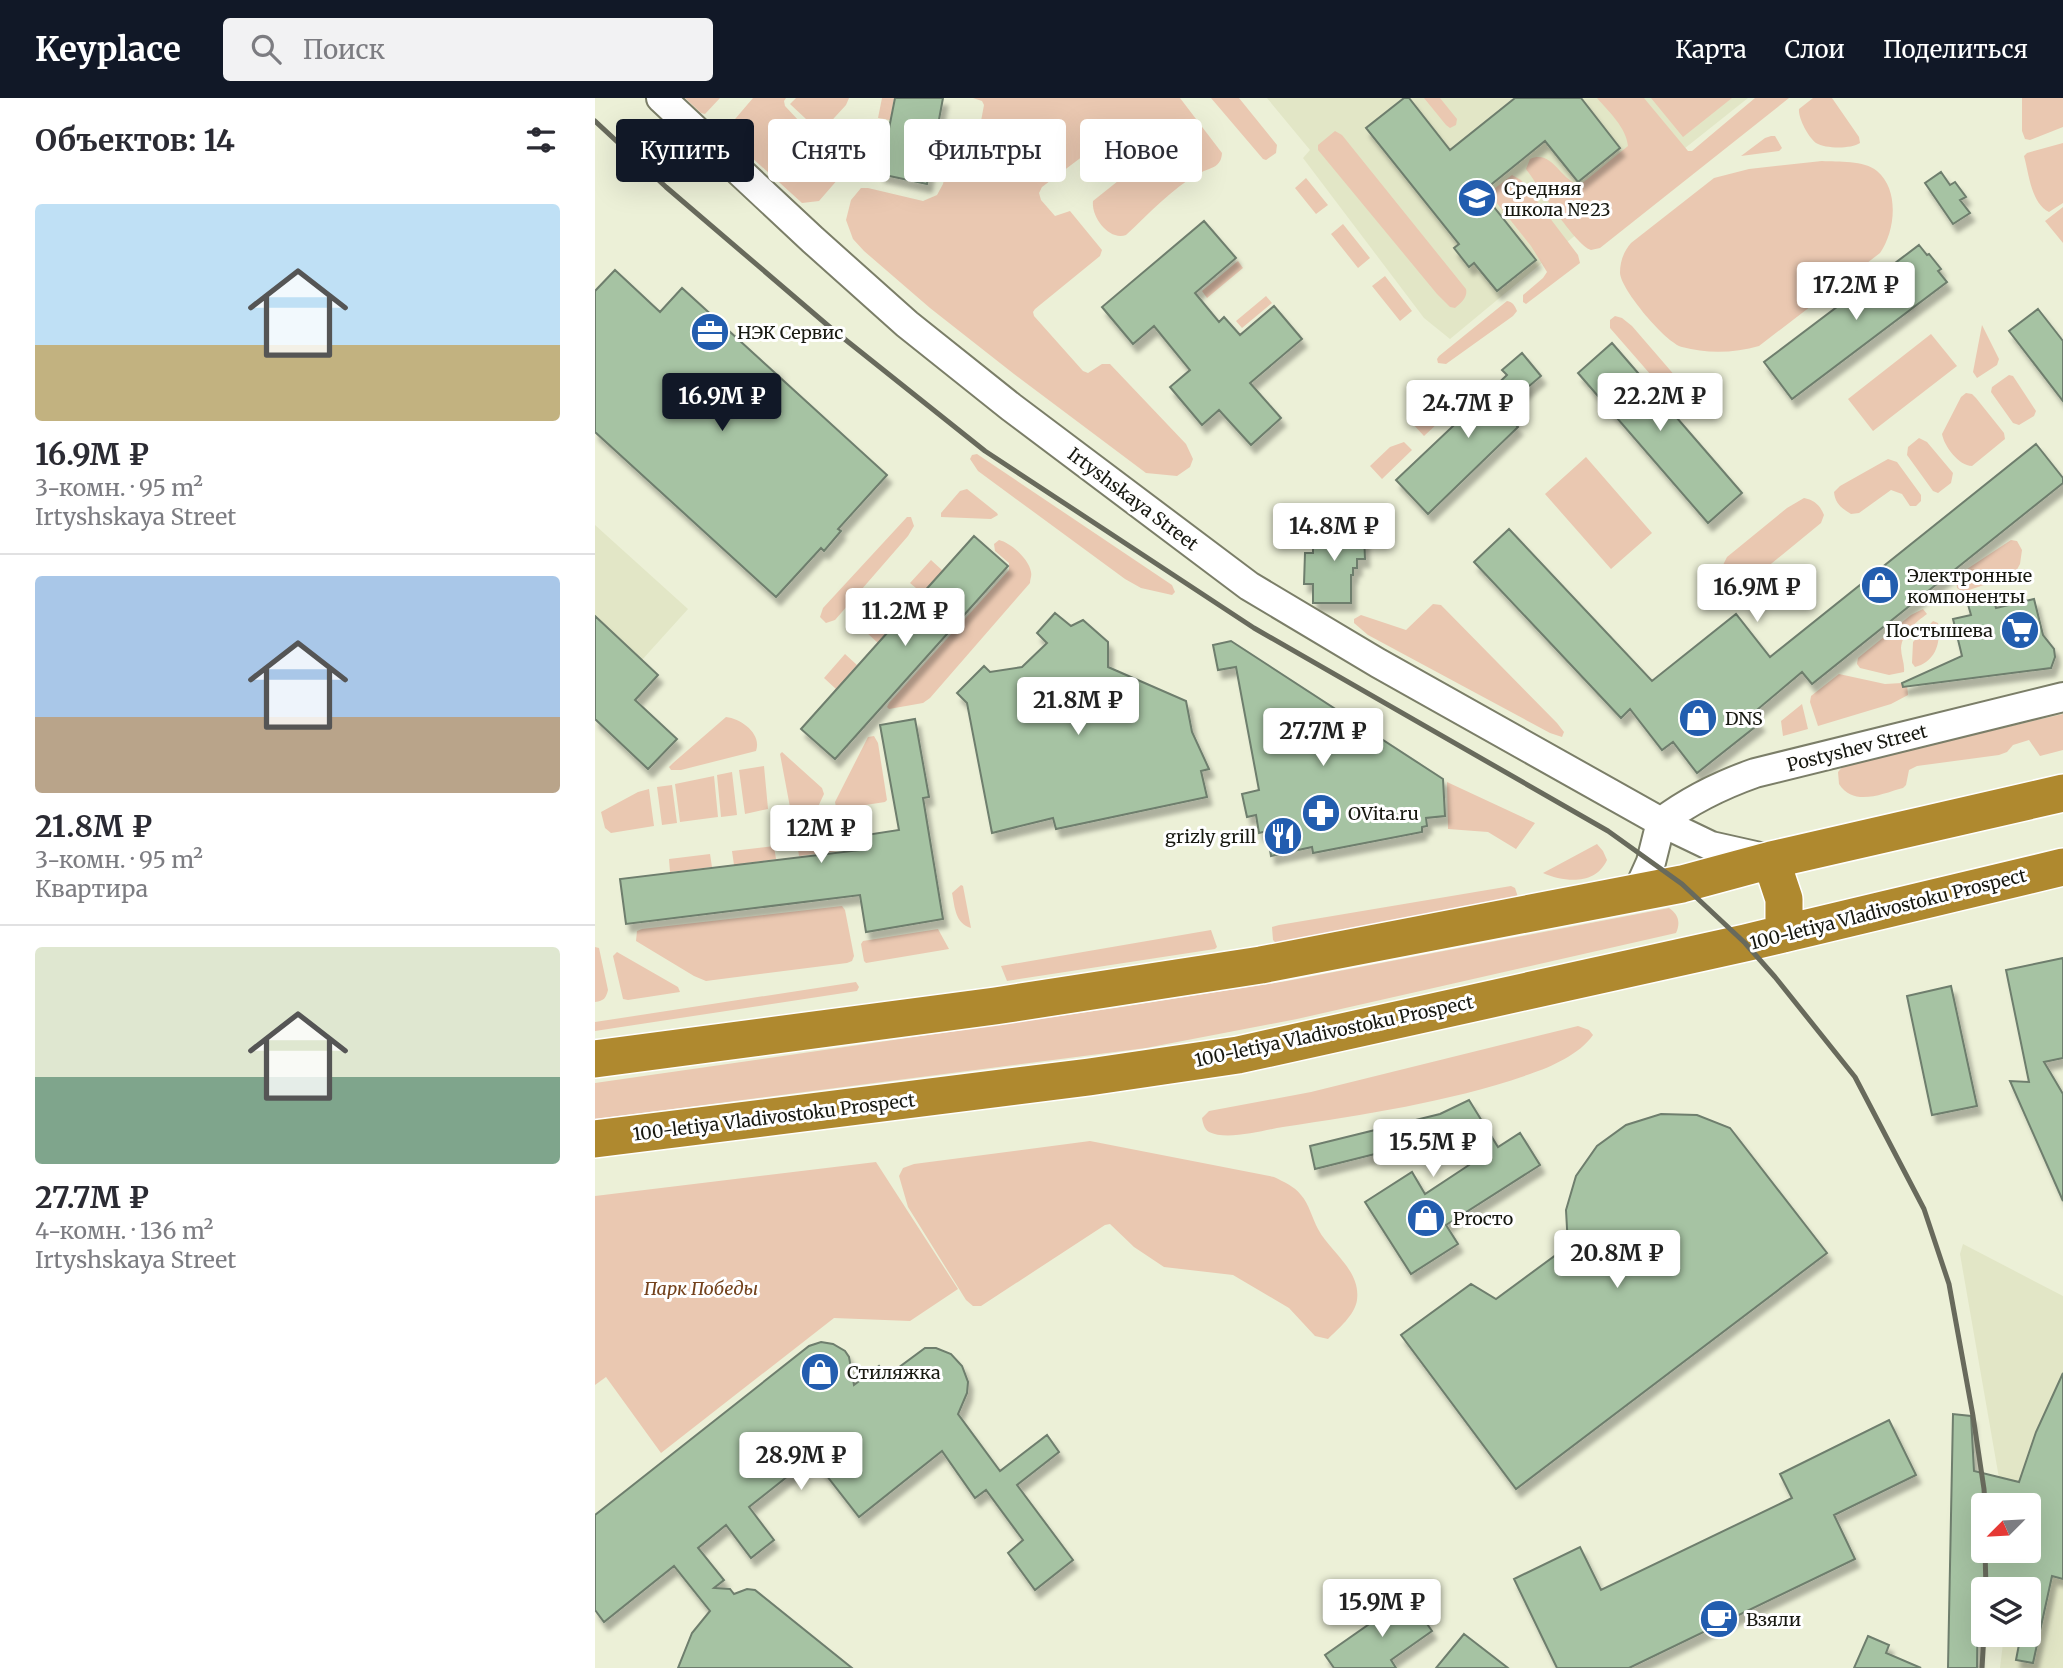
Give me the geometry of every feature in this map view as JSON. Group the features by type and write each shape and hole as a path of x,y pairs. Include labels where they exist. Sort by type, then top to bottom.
{"highway":[{"path":"595,1059 996,1006 1261,965 1682,884 1771,860 2063,793"},
{"path":"1771,860 1784,899 1784,934"},
{"name":"100-letiya Vladivostoku Prospect","path":"595,1139 1089,1077 1238,1055 1784,934 2063,867"}],"main road":[{"name":"Irtyshskaya Street","path":"661,98 813,240 908,324 1022,415 1249,586 1378,663 1661,822 1711,846 1771,860"},
{"name":"Postyshev Street","path":"1661,822 1685,804 1755,774 2063,697"},
{"path":"1637,893 1651,862 1661,822"}],"shaded area":[{"name":"Средняя школа №23","path":"1267,98 1748,98 1450,339 1424,318 1303,158 1310,150"},
{"path":"595,525 688,609 595,712"},
{"path":"1963,1244 2063,1296 2063,1668 2000,1668 2003,1647 2041,1647 2041,1577 2028,1577 2028,1563 2041,1563 2041,1493 2015,1493 1999,1478 1960,1254"}],"green space":[{"path":"685,98 720,98 705,114"},
{"path":"753,98 786,98 785,106 797,119 768,119 768,172 754,160 754,119 735,119"},
{"path":"796,98 849,98 833,119 806,119 790,104"},
{"path":"882,98 894,98 890,120 878,118"},
{"path":"973,98 1180,98 1196,119 1080,119 1080,158 1066,169 1066,119 981,119 984,105 982,101"},
{"path":"1211,98 1239,98 1277,145 1276,153 1266,160 1263,159"},
{"path":"1424,98 1440,98 1457,119 1456,125 1450,128 1446,125"},
{"path":"1597,98 1644,98 1688,151 1692,151 1755,98 1789,98 1600,248 1591,250 1584,246 1567,226 1526,169 1530,159 1545,158 1567,178 1580,185 1628,146 1620,126"},
{"path":"1651,98 1732,98 1683,137"},
{"path":"1813,98 1832,98 1859,137 1860,143 1832,147 1816,143 1807,132 1799,113 1799,109"},
{"path":"2022,98 2063,98 2063,127 2030,140 2025,139 2022,131"},
{"path":"1202,127 1222,153 1212,168 1202,172"},
{"path":"1335,131 1342,135 1466,289 1465,297 1455,308 1450,307 1437,294 1318,150 1318,145"},
{"path":"1775,136 1782,148 1779,151 1741,156 1765,138"},
{"path":"2063,143 2063,203 2049,212 2034,195 2024,156"},
{"path":"1822,161 1851,162 1872,167 1884,179 1889,189 1893,211 1889,234 1880,253 1759,346 1731,351 1701,351 1682,347 1666,336 1636,303 1622,281 1622,260 1631,243 1714,178 1749,169"},
{"path":"1512,175 1521,180 1578,255 1580,263 1526,304 1523,302 1523,295 1547,272 1531,246 1492,197 1494,189"},
{"path":"1306,178 1328,205 1316,214 1295,188"},
{"path":"779,182 836,182 819,201 802,203"},
{"path":"1049,182 1039,193 1041,200 1055,216 1070,211 1102,250 1100,256 1035,309 1034,316 1083,371 1088,373 1102,364 1110,364 1186,444 1193,459 1190,467 1177,476 1146,473 930,308 853,239 846,220 851,200 861,188 923,201 937,195 943,184"},
{"path":"1117,182 1186,182 1126,235 1113,234 1102,226 1095,214 1093,201"},
{"path":"2063,207 2063,243 2045,221"},
{"path":"1343,224 1370,258 1358,268 1331,234"},
{"path":"1238,261 1243,268 1207,298 1202,291"},
{"path":"1385,276 1412,311 1400,321 1372,286"},
{"path":"1266,296 1272,303 1242,328 1236,321"},
{"path":"1507,301 1513,304 1517,311 1513,316 1446,364 1438,363 1439,356"},
{"path":"1615,316 1632,326 1695,399 1691,409 1678,406 1610,328 1610,320"},
{"path":"1982,325 1999,359 1997,365 1977,378 1973,372"},
{"path":"1931,334 1957,366 1873,431 1848,399"},
{"path":"2009,375 2013,376 2036,411 2034,416 2019,425 2013,423 1991,392 1992,387"},
{"path":"1966,393 1976,398 2004,433 2005,439 1972,466 1962,463 1953,454 1942,434 1961,397"},
{"path":"1443,395 1454,408 1424,436 1412,423"},
{"path":"1919,438 1927,442 1953,473 1951,483 1938,493 1933,491 1907,455 1908,447"},
{"path":"1404,442 1412,450 1382,479 1370,466 1390,447"},
{"path":"977,454 1172,585 1175,592 1172,595 1141,588 1125,579 978,471 970,459"},
{"path":"1586,457 1652,533 1611,569 1545,494"},
{"path":"1888,459 1897,462 1921,495 1921,501 1916,506 1910,506 1902,494 1891,490 1859,513 1851,514 1841,507 1834,492"},
{"path":"967,489 998,515 991,519 941,517 941,513 960,491"},
{"path":"1804,498 1821,508 1824,515 1821,523 1744,586 1730,581 1722,567 1727,557 1787,508"},
{"path":"907,517 911,517 914,526 908,536 835,620 826,623 820,617 823,608"},
{"path":"999,540 1014,548 1027,562 1031,573 1030,583 930,698 923,703 889,709 889,703 1009,570 1009,563 995,551 994,544"},
{"path":"2011,540 2017,541 2022,550 2020,564 2014,575 1963,592 1957,588 1956,580 1964,571"},
{"path":"931,560 943,571 923,594 910,583"},
{"path":"1433,604 1441,605 1557,723 1564,732 1562,737 1368,635 1354,623 1354,619 1361,615 1406,630"},
{"path":"886,608 899,619 878,643 866,632"},
{"path":"1923,609 1927,614 1910,628 1902,643 1904,672 1889,675 1860,668 1857,664 1858,658 1911,615"},
{"path":"1933,621 1938,623 1939,630 1936,650 1928,660 1915,667 1912,663 1913,642"},
{"path":"845,654 857,665 836,689 824,678"},
{"path":"1839,674 1885,684 1902,683 1907,685 1908,695 1891,704 1818,726 1810,702 1811,696"},
{"path":"1802,704 1808,729 1783,736 1781,721"},
{"path":"2063,714 2063,750 2040,756 2029,740 2013,745 2007,752 1999,755 1917,766 1909,770 1903,788 1868,797 1852,795 1839,784 1838,772 1845,764"},
{"path":"726,717 749,728 756,739 756,751 681,770 671,770 669,767 673,763"},
{"path":"874,736 878,743 887,800 840,809 836,807 835,802 868,737"},
{"path":"782,752 822,788 824,794 816,811 798,814 790,807 780,754"},
{"path":"764,766 768,809 745,814 739,770"},
{"path":"732,772 737,815 721,817 717,775"},
{"path":"714,776 718,817 680,822 675,784"},
{"path":"1447,782 1535,823 1516,849 1488,832 1448,829"},
{"path":"672,785 677,823 662,825 657,787"},
{"path":"649,789 654,826 611,833 605,828 601,812"},
{"path":"836,838 838,851 799,856 797,843"},
{"path":"1597,844 1607,860 1595,874 1569,880 1543,873"},
{"path":"774,846 776,859 734,865 732,851"},
{"path":"710,854 712,867 670,872 669,859"},
{"path":"961,885 971,928 962,923 955,909 952,893"},
{"path":"1511,886 1515,888 1518,897 1516,900 1276,943 1273,940 1272,927 1279,925"},
{"path":"842,906 854,956 852,961 847,963 706,981 636,941 637,931 642,929"},
{"path":"1669,908 1678,919 1676,933 1297,1019 1146,1048 595,1119 595,1083 1287,981"},
{"path":"938,929 949,949 866,963 864,961 861,944 863,941"},
{"path":"1211,930 1217,947 1215,949 1007,981 1001,966"},
{"path":"595,947 599,948 608,990 604,999 595,1002"},
{"path":"617,952 678,987 680,992 623,999 613,956"},
{"path":"856,982 859,987 857,991 595,1031 595,1022"},
{"path":"1578,1026 1589,1030 1593,1035 1565,1059 1500,1084 1439,1100 1246,1134 1225,1135 1209,1132 1203,1122 1202,1118 1209,1111 1311,1092"},
{"path":"1090,1141 1274,1177 1292,1187 1304,1199 1323,1237 1350,1270 1357,1289 1357,1300 1350,1316 1328,1339 1315,1336 1289,1308 1233,1275 1164,1267 1134,1247 1110,1224 981,1306 973,1306 966,1300 908,1207 899,1176 903,1168 914,1164"},
{"name":"Парк Победы","path":"876,1162 958,1289 910,1321 834,1318 661,1453 606,1377 595,1385 595,1196"}],"building":[{"path":"895,98 943,98 939,119 904,119 904,179 890,176 890,123"},
{"path":"1404,98 1409,98 1450,150 1515,98 1581,98 1620,148 1578,182 1545,141 1482,192 1536,260 1497,291 1474,263 1469,267 1454,248 1459,244 1366,128"},
{"path":"1941,172 1950,185 1955,182 1966,197 1960,200 1970,213 1953,224 1925,183"},
{"path":"1204,221 1236,258 1195,293 1219,322 1224,317 1240,335 1274,306 1302,339 1250,383 1281,418 1251,445 1219,410 1202,425 1170,387 1190,370 1154,326 1133,344 1102,307"},
{"path":"1919,245 1941,269 1938,271 1947,282 1792,399 1764,362"},
{"path":"615,270 660,312 682,288 887,475 838,529 841,531 824,551 821,548 776,597 595,432 595,291"},
{"path":"2038,309 2063,341 2063,401 2009,331"},
{"path":"1612,343 1742,493 1708,523 1578,373"},
{"path":"1522,353 1541,376 1501,410 1518,427 1428,514 1396,480 1507,375 1502,370"},
{"path":"2036,444 2063,478 2063,483 1812,684 1802,672 1752,714 1760,723 1697,773 1673,742 1662,750 1630,709 1621,718 1474,562 1509,529 1652,681 1736,614 1770,657"},
{"path":"1326,522 1352,522 1352,533 1364,533 1365,559 1357,559 1357,568 1353,568 1351,603 1313,603 1313,584 1304,584 1305,553 1313,553 1313,535 1327,535"},
{"path":"974,536 1008,566 835,759 801,729"},
{"path":"1992,594 1996,608 2034,599 2043,635 2054,649 2055,657 2051,668 1903,687 1902,683 1962,656 1953,619 1971,615 1967,601"},
{"path":"1055,613 1071,626 1083,620 1108,642 1108,667 1186,701 1192,732 1209,769 1201,771 1207,797 1056,829 1053,818 992,833 967,703 957,693 984,666 990,672 1022,667 1047,643 1037,633"},
{"path":"595,616 658,675 635,700 677,739 648,769 595,719"},
{"path":"1231,641 1443,779 1445,816 1426,818 1427,826 1422,827 1422,832 1313,853 1312,847 1271,856 1267,831 1259,833 1256,815 1247,817 1242,794 1259,790 1236,667 1218,670 1213,645"},
{"path":"915,719 929,797 923,798 943,919 866,932 860,895 626,924 620,879 869,849 866,835 899,830 880,725"},
{"path":"2063,958 2063,1058 2044,1062 2063,1094 2063,1201 2010,1081 2029,1082 2006,970"},
{"path":"1951,986 1977,1106 1932,1115 1907,996"},
{"path":"1469,1100 1498,1147 1520,1133 1540,1165 1446,1225 1458,1244 1411,1274 1365,1202 1412,1172 1425,1194 1469,1165 1456,1144 1483,1127 1315,1169 1310,1146 1440,1114"},
{"path":"1661,1114 1697,1115 1730,1128 1827,1253 1516,1489 1401,1335 1471,1284 1496,1299 1568,1246 1566,1210 1576,1176 1597,1146 1626,1125"},
{"path":"821,1342 833,1344 845,1351 849,1357 854,1385 879,1366 887,1376 925,1348 936,1348 951,1354 962,1366 968,1382 967,1393 958,1414 1000,1471 1047,1435 1059,1452 1017,1485 1073,1560 1035,1590 1008,1553 1023,1540 986,1490 975,1498 942,1451 859,1517 812,1457 749,1507 774,1540 751,1558 726,1525 698,1548 724,1580 714,1588 730,1589 734,1594 747,1589 755,1590 852,1668 678,1668 692,1633 710,1611 674,1566 604,1622 595,1610 595,1515 809,1346"},
{"path":"2063,1373 2063,1579 2052,1576 2041,1626 2041,1577 1971,1577 1971,1647 1977,1647 1977,1668 1948,1668 1953,1414 1971,1416 1974,1471 2019,1482 2036,1432"},
{"path":"1889,1420 1916,1475 1834,1515 1855,1559 1629,1668 1557,1668 1514,1579 1580,1547 1601,1590 1792,1498 1780,1474"},
{"path":"1408,1597 1432,1631 1391,1660 1396,1668 1334,1668 1325,1655"},
{"path":"1464,1634 1508,1668 1436,1668"},
{"path":"1868,1636 1889,1645 1886,1653 1921,1668 1854,1668"},
{"path":"2018,1647 2036,1647 2033,1663 2016,1660"}],"railway":[{"path":"595,121 666,187 832,329 985,451 1254,628 1608,831 1682,884 1745,943 1855,1077 1924,1209 1949,1284 1984,1493"},
{"path":"1985,1563 1986,1577"},
{"path":"1982,1668 1983,1647"}],"place":[{"name":"Средняя школа №23","path":"1477,198"},
{"name":"НЭК Сервис","path":"710,332"},
{"name":"Электронные компоненты","path":"1880,585"},
{"name":"Постышева","path":"2020,630"},
{"name":"DNS","path":"1698,718"},
{"name":"OVita.ru","path":"1321,813"},
{"name":"grizly grill","path":"1283,836"},
{"name":"Proсто","path":"1426,1218"},
{"name":"Стиляжка","path":"820,1372"},
{"name":"Взяли","path":"1719,1619"}]}
